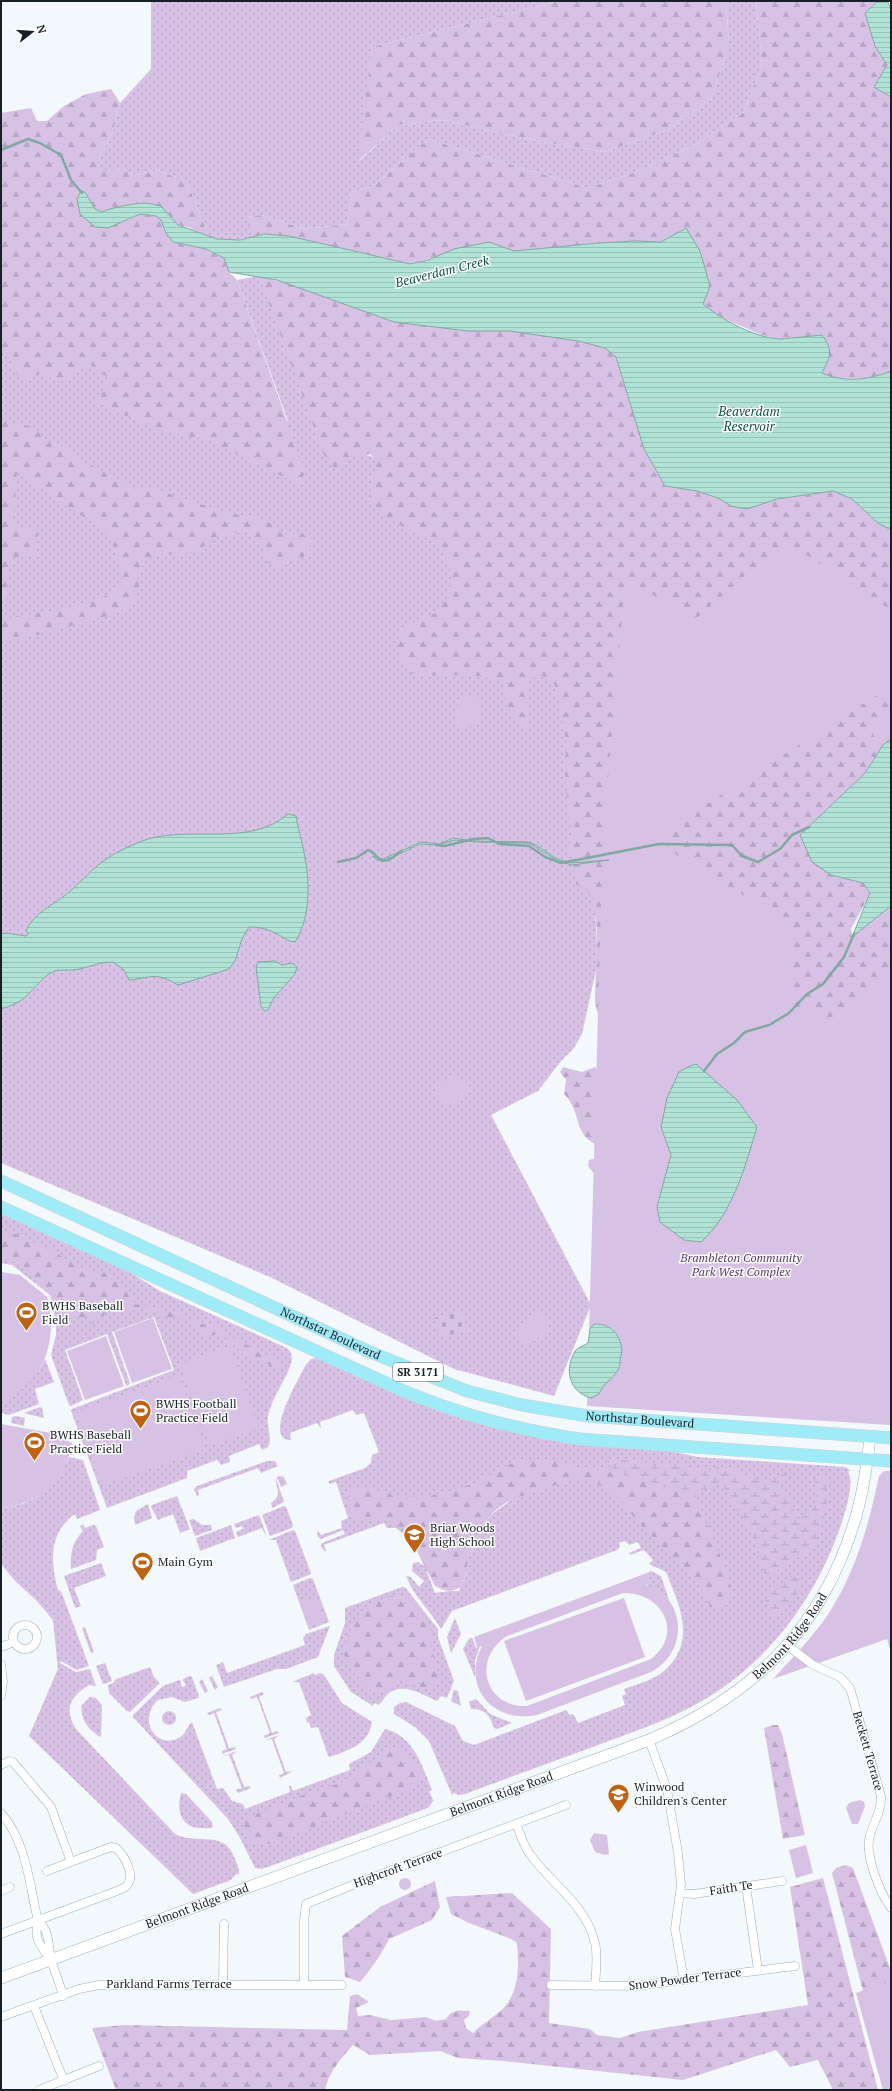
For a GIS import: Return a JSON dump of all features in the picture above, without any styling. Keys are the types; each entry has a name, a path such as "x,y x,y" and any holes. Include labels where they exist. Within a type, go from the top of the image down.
{"main road":[{"name":"Northstar Boulevard","path":"1,1181 370,1352 467,1391 522,1405 588,1416 870,1436"},
{"name":"Northstar Boulevard","path":"1,1207 399,1389 434,1404 479,1419 538,1433 580,1439 867,1459"},
{"path":"870,1436 891,1438"},
{"name":"Belmont Ridge Road","path":"1,1978 51,1958 649,1740 689,1722 725,1701 760,1673 787,1645 811,1615 834,1575 844,1554 858,1509 870,1436"},
{"path":"867,1459 891,1461"}],"street":[{"path":"1,1647 14,1642"},
{"name":"Beckett Terrace","path":"787,1645 813,1665 840,1677 850,1688 881,1796 880,1807 869,1840 869,1854 886,1901 891,1908"},
{"path":"1,1664 3,1681 1,1696"},
{"path":"649,1740 667,1789 680,1871 680,1893 675,1929 684,1980"},
{"path":"1,1765 9,1761 13,1762 46,1799 54,1811 71,1862"},
{"name":"Highcroft Terrace","path":"304,1984 304,1921 306,1904 566,1805"},
{"path":"1,1813 15,1830 22,1849 38,1920 44,1926 50,1944 51,1958 63,1996"},
{"path":"516,1824 526,1850 570,1898 587,1920 595,1943 595,1986"},
{"path":"1,1934 124,1888 130,1880 128,1866 121,1852 116,1848 105,1849 47,1871"},
{"name":"Faith Te","path":"680,1893 694,1894 782,1881"},
{"path":"746,1886 758,1970"},
{"path":"1,1891 10,1887"},
{"path":"223,1984 224,1924"},
{"name":"Snow Powder Terrace","path":"552,1986 636,1986 795,1966"},
{"name":"Parkland Farms Terrace","path":"1,2017 99,1985 342,1985"},
{"path":"34,2006 64,2081"},
{"path":"39,2090 99,2066"}],"green space":[{"path":"151,1 559,1 372,47 359,161 399,125 442,120 536,141 605,152 670,129 712,98 729,45 726,1 756,1 762,64 744,112 698,143 644,169 588,188 428,139 372,187 351,192 348,224 305,229 261,215 247,217 252,237 225,240 209,237 187,182 158,170 135,175 121,169 100,172 97,164 113,132 120,103 151,69"},
{"path":"559,1 726,1 729,45 712,98 670,129 605,152 536,141 442,120 399,125 358,161 372,47"},
{"path":"756,1 878,1 865,13 875,46 887,65 874,87 891,97 891,371 856,379 830,376 821,373 822,335 780,339 762,335 718,316 703,304 685,228 661,242 635,241 599,243 514,251 489,242 410,264 386,260 355,251 264,234 252,237 246,217 261,215 305,229 348,224 351,192 372,187 428,139 588,188 644,169 698,143 744,112 762,64"},
{"path":"111,89 120,103 113,132 97,164 100,171 121,169 135,175 158,170 187,182 209,237 188,227 178,225 161,206 141,203 116,207 102,212 94,209 85,192 81,191 77,199 80,214 128,220 140,214 156,216 161,220 166,233 173,242 206,249 224,258 229,272 237,280 305,472 300,484 255,464 212,441 158,430 95,402 110,379 90,365 60,383 40,373 24,383 13,368 9,355 1,344 1,113 31,108 37,121 47,121 64,106 86,94"},
{"path":"259,276 319,435 382,461 581,671 598,961 582,1034 574,1048 561,1061 538,1091 491,1115 591,1305 554,1396 454,1369 270,1277 1,1163 1,284 288,421 237,280"},
{"path":"259,276 468,331 510,331 578,341 605,348 616,357 644,449 665,486 697,491 718,498 731,506 747,509 777,499 833,491 852,499 878,523 891,530 891,739 883,745 865,773 800,835 852,881 863,883 870,894 851,929 852,937 891,906 891,1219 595,1175 588,1166 589,1160 596,1158 595,1144 583,1134 580,1128 570,1101 564,1094 566,1080 560,1072 563,1067 582,1072 595,1067 600,1074 603,1025 595,1004 597,935 594,910 590,895 576,884 569,849 572,834 565,779 566,741 555,685 548,678 539,675 531,679 527,692 527,707 530,725 527,729 522,727 506,704 502,683 478,676 420,675 408,673 400,653 398,631 402,627 436,613 447,598 452,581 449,563 436,543 399,525 370,505 369,497 377,462 370,454 356,456 336,470 325,458"},
{"path":"1,421 34,427 47,441 65,447 87,463 132,487 151,488 232,514 251,516 267,521 286,534 313,534 309,553 292,563 275,569 268,562 263,549 250,532 239,530 231,536 214,538 198,551 177,557 168,553 151,557 143,563 138,577 139,592 128,608 111,615 22,639 1,639 1,622 21,616 80,605 110,594 124,584 114,548 101,526 78,514 17,472 13,525 38,530 36,555 11,558 6,599 1,598"},
{"name":"Brambleton Community Park West Complex","path":"785,541 891,610 891,686 668,829 667,849 793,925 790,1006 830,1019 891,965 891,1425 587,1406 603,837 625,581 697,618"},
{"path":"466,694 471,695 478,701 480,706 480,715 475,724 463,728 455,725 460,699"},
{"path":"891,716 891,775 872,731"},
{"path":"454,1077 461,1078 469,1084 469,1094 458,1102 448,1104 443,1103 435,1094 437,1087 444,1080"},
{"path":"1,1212 126,1270 160,1291 287,1348 291,1353 292,1360 268,1416 270,1440 268,1447 262,1450 259,1444 229,1456 230,1462 221,1465 217,1460 187,1471 187,1478 107,1508 71,1411 72,1409 174,1370 154,1317 112,1332 130,1383 128,1386 126,1385 107,1334 65,1350 83,1400 71,1406 69,1405 51,1355 56,1335 56,1323 50,1295 12,1265 1,1263"},
{"path":"1,1232 15,1234 53,1251 71,1262 93,1271 108,1273 130,1292 135,1304 179,1313 202,1324 212,1324 235,1339 281,1362 278,1373 268,1364 257,1358 254,1360 244,1356 232,1344 229,1343 226,1337 223,1340 216,1334 208,1337 182,1318 162,1317 143,1309 127,1311 114,1304 106,1311 102,1319 92,1324 86,1317 71,1318 62,1315 53,1293 14,1262 1,1259"},
{"name":"BWHS Baseball Field","path":"1,1272 20,1275 47,1297 51,1328 45,1358 38,1372 28,1384 16,1394 1,1401"},
{"path":"541,1309 549,1319 549,1329 542,1336 528,1345 519,1342 517,1337 520,1328 530,1317"},
{"path":"462,1312 467,1331 439,1338 434,1318"},
{"path":"153,1318 172,1369 132,1383 114,1332"},
{"path":"106,1336 124,1386 85,1400 67,1351"},
{"path":"230,1346 259,1428 209,1446 180,1364"},
{"path":"316,1358 435,1410 472,1422 555,1441 670,1451 698,1457 845,1467 850,1470 848,1472 850,1477 850,1485 845,1513 826,1563 797,1612 780,1635 760,1656 739,1675 716,1692 679,1713 641,1729 465,1794 459,1795 454,1793 452,1795 429,1741 415,1727 394,1714 394,1707 400,1703 406,1702 455,1726 463,1741 474,1745 566,1710 570,1715 573,1714 578,1723 625,1705 622,1696 626,1694 624,1689 662,1673 675,1658 681,1646 683,1634 682,1622 676,1597 666,1572 649,1564 653,1560 644,1550 630,1555 629,1553 641,1548 638,1542 629,1545 625,1541 619,1543 620,1547 617,1550 452,1611 441,1629 409,1584 406,1576 411,1577 419,1587 424,1581 412,1571 413,1563 418,1562 424,1566 408,1531 402,1533 396,1528 387,1528 384,1523 324,1545 326,1551 324,1551 321,1546 322,1543 345,1534 343,1530 321,1539 318,1537 317,1530 321,1535 342,1528 341,1521 348,1518 336,1482 329,1484 329,1481 365,1468 371,1463 372,1455 379,1452 364,1413 356,1415 353,1410 320,1422 321,1429 317,1423 290,1433 291,1440 283,1437 280,1430 281,1420 290,1395 305,1366 311,1359","holes":["511,1500 494,1512 486,1521 488,1517 498,1508","481,1528 473,1549 471,1557 473,1547 476,1538","426,1570 437,1586 444,1590 450,1591 435,1593","461,1587 459,1591 451,1591"]},
{"path":"45,1359 54,1382 35,1389 39,1404 9,1415 1,1413 1,1401 15,1394 27,1384"},
{"name":"BWHS Football Practice Field","path":"179,1375 205,1449 102,1486 76,1412"},
{"path":"40,1407 42,1408 44,1418 24,1413"},
{"path":"16,1416 25,1418 24,1426 11,1423 12,1417"},
{"name":"BWHS Baseball Practice Field","path":"1,1424 51,1433 72,1443 64,1468 57,1479 48,1488 39,1496 27,1502 1,1508"},
{"path":"69,1457 83,1460 100,1510 77,1519 75,1514 66,1521 56,1539 54,1548 54,1569 58,1590 61,1591 89,1666 76,1670 61,1661 60,1663 76,1672 90,1669 96,1686 89,1685 74,1698 71,1703 70,1715 76,1729 175,1834 193,1839 210,1839 217,1841 224,1844 230,1850 237,1864 239,1874 236,1874 231,1880 193,1894 29,1736 58,1669 53,1620 36,1600 15,1581 1,1564 1,1508 24,1503 34,1499 42,1493 58,1477"},
{"path":"611,1459 683,1465 692,1469 713,1470 717,1467 735,1469 743,1476 767,1481 785,1472 786,1477 777,1489 790,1497 798,1519 810,1513 817,1500 815,1478 826,1477 828,1482 823,1496 827,1498 825,1516 812,1547 802,1555 780,1568 774,1574 766,1577 758,1559 756,1543 751,1532 720,1483 700,1491 661,1487 626,1476 604,1462"},
{"path":"518,1460 555,1460 578,1468 598,1470 614,1468 626,1476 661,1487 693,1490 729,1577 731,1599 725,1606 711,1607 692,1576 642,1527 620,1500 602,1486 590,1482 572,1480 521,1496 494,1510 479,1529 461,1587 451,1590 441,1589 435,1586 408,1531 389,1520 358,1519 350,1513 348,1496 352,1489 367,1487 394,1496 419,1497 447,1493 474,1483"},
{"path":"267,1461 275,1461 278,1466 261,1473 258,1468 198,1490 199,1495 197,1496 194,1489 197,1486"},
{"path":"884,1471 891,1471 891,1653 887,1639 773,1679 814,1633 837,1600 846,1583 860,1549 871,1513 879,1476"},
{"path":"277,1477 284,1477 287,1484 281,1487"},
{"path":"276,1478 284,1502 272,1508 271,1503 275,1500 278,1494"},
{"path":"177,1496 190,1529 180,1533 173,1514 158,1520 151,1507 152,1505"},
{"path":"148,1504 152,1518 135,1525 134,1517 136,1511"},
{"path":"284,1506 286,1507 293,1525 292,1528 270,1536 262,1515"},
{"path":"259,1515 266,1534 262,1528 238,1537 236,1532 243,1529 242,1526 236,1528 234,1524"},
{"path":"194,1519 202,1525 211,1525 212,1530 195,1536 189,1520"},
{"path":"83,1524 85,1528 93,1525 96,1526 104,1547 97,1550 96,1560 71,1569 72,1548 83,1531 80,1526"},
{"path":"231,1525 235,1538 200,1551 196,1538"},
{"path":"293,1530 295,1531 311,1573 291,1582 276,1540 269,1540"},
{"path":"101,1563 106,1576 74,1588 81,1606 75,1608 64,1576"},
{"path":"651,1571 661,1576 670,1603 657,1590 646,1585 651,1583 647,1573"},
{"path":"647,1573 651,1583 645,1585 659,1591 669,1601 676,1613 678,1626 677,1639 672,1652 663,1663 651,1672 537,1715 521,1716 507,1714 495,1708 485,1699 479,1688 476,1675 477,1661 482,1646 477,1647 474,1637","holes":["623,1593 649,1599 658,1607 664,1616 667,1627 666,1638 661,1649 651,1659 527,1706 513,1705 501,1699 493,1691 488,1680 486,1669 489,1657 496,1646 507,1636"]},
{"path":"795,1577 802,1583 797,1592 786,1608 777,1614 772,1615 765,1600 768,1598 769,1591"},
{"path":"310,1578 313,1579 329,1622 309,1630 293,1585"},
{"path":"405,1587 438,1629 438,1637 454,1681 447,1698 441,1696 437,1701 420,1693 407,1689 401,1689 389,1693 379,1705 374,1703 373,1706 351,1692 334,1666 334,1655 345,1623 345,1608"},
{"path":"392,1596 406,1597 427,1619 431,1632 430,1646 439,1675 438,1684 426,1689 403,1682 383,1692 369,1690 352,1671 343,1653 354,1623 364,1611 371,1606"},
{"path":"317,1597 325,1621 309,1626 301,1603"},
{"path":"624,1598 645,1657 526,1701 504,1641"},
{"path":"455,1618 461,1634 451,1653 447,1637"},
{"path":"330,1626 318,1657 286,1669 277,1669 224,1687 216,1665 223,1662 227,1673 305,1645 303,1638 306,1634"},
{"path":"85,1627 94,1652 91,1653 82,1628"},
{"path":"472,1637 476,1648 480,1646 475,1660 475,1677 463,1649 468,1640"},
{"path":"105,1663 112,1681 103,1684 96,1666"},
{"path":"150,1667 154,1677 160,1683 130,1712 127,1711 109,1693 108,1685 115,1682 114,1680"},
{"path":"314,1673 314,1675 320,1673 324,1675 342,1703 372,1722 367,1736 362,1741 351,1749 330,1757 328,1756 318,1727 311,1728 309,1722 307,1723 306,1718 311,1715 299,1682 292,1682"},
{"path":"189,1676 192,1677 199,1696 198,1698 185,1702 172,1697 158,1700 152,1707 149,1715 149,1723 156,1736 162,1740 170,1741 179,1738 192,1722 217,1789 223,1788 232,1801 243,1804 245,1809 290,1792 289,1786 291,1786 293,1791 350,1770 349,1764 371,1752 385,1729 403,1738 416,1753 432,1790 429,1791 434,1800 428,1808 268,1867 261,1869 255,1868 239,1836 228,1819 133,1717 133,1715 163,1686 179,1680 181,1681 181,1686 184,1687 186,1684 183,1679"},
{"path":"212,1676 218,1687 215,1690 209,1678"},
{"path":"202,1679 208,1691 205,1693 199,1682"},
{"path":"454,1690 458,1691 461,1706 451,1701"},
{"path":"262,1692 264,1694 259,1697 272,1733 277,1731 279,1733 265,1738 264,1736 270,1733 258,1699 257,1697 251,1699 250,1697"},
{"path":"90,1697 96,1698 102,1705 101,1737 89,1728 82,1715 82,1705"},
{"path":"476,1699 490,1714 512,1723 497,1729 494,1728 489,1716 483,1711 471,1709 469,1702"},
{"path":"220,1708 222,1710 216,1712 229,1748 235,1747 236,1749 222,1754 222,1751 227,1749 214,1713 209,1715 207,1713"},
{"path":"166,1711 172,1711 176,1715 176,1721 172,1725 166,1725 162,1721 162,1715"},
{"path":"778,1725 782,1734 805,1835 783,1839 764,1728"},
{"path":"280,1735 274,1739 286,1772 293,1771 280,1778 279,1775 284,1773 272,1739 265,1740"},
{"path":"398,1747 408,1755 425,1775 411,1791 399,1793 269,1844 250,1845 243,1828 249,1817 303,1795 340,1783 390,1749"},
{"path":"237,1751 232,1755 244,1787 249,1786 251,1788 238,1793 236,1790 242,1788 229,1755 223,1756"},
{"path":"181,1793 186,1794 212,1822 213,1827 194,1827 185,1821 180,1812 179,1806"},
{"path":"860,1800 864,1802 865,1806 858,1824 852,1824 846,1808 849,1803"},
{"path":"594,1833 607,1835 609,1854 605,1855 595,1852 590,1840"},
{"path":"806,1845 813,1873 796,1878 789,1850"},
{"path":"846,1865 853,1868 891,1971 891,2090 889,2090 832,1873 836,1868"},
{"path":"407,1878 410,1879 410,1889 403,1890 400,1889 399,1882 400,1879"},
{"path":"823,1878 878,2090 833,2090 818,2060 790,2067 776,2050 683,2080 503,2061 458,2058 440,2051 370,2055 353,2045 332,2071 325,2090 116,2090 92,2028 124,2025 347,2030 350,1996 357,1994 369,2002 356,2008 358,2016 370,2015 391,2020 426,2017 436,2021 446,2019 451,2013 456,2011 470,2011 469,2016 464,2020 466,2028 473,2033 499,2012 511,1997 517,1980 518,1971 517,1943 511,1939 469,1923 451,1914 446,1897 512,1893 551,1929 549,2023 590,2029 597,2035 620,2038 638,2032 808,2005 790,1887"},
{"path":"435,1881 440,1907 432,1920 389,1939 376,1962 360,1982 345,1977 342,1936 380,1907"},
{"path":"891,1981 891,2090 883,2090 856,1993"}],"water":[{"path":"878,1 887,1 891,8 891,97 874,87 887,65 875,46 865,13"},
{"name":"Beaverdam Reservoir","path":"81,191 85,192 95,209 102,212 116,207 149,203 161,206 178,225 217,239 240,240 264,234 289,236 410,264 428,260 454,249 489,242 514,251 599,243 635,241 661,242 686,228 700,251 710,286 703,304 711,310 740,328 762,336 782,339 822,335 828,345 830,354 822,373 830,376 856,379 874,377 891,371 891,530 878,523 852,499 833,491 777,499 747,509 731,506 718,498 697,491 665,486 644,449 616,357 605,348 578,341 510,331 468,331 394,322 277,280 229,272 224,258 206,249 173,242 166,233 161,220 156,216 140,214 108,228 95,227 80,214 77,199"},
{"path":"891,739 891,906 852,937 870,893 863,883 831,875 812,862 800,835 865,773 883,745"},
{"path":"288,814 296,816 308,879 308,901 304,923 295,942 287,940 274,932 249,927 242,939 235,961 229,969 178,985 160,977 129,980 124,970 113,962 74,970 60,970 45,977 21,1000 1,1009 1,934 7,933 25,936 29,934 26,931 33,919 38,914 68,893 102,862 136,843 148,839 184,834 221,834 257,830 273,824"},
{"path":"453,838 472,841 528,842 538,846 557,859 571,863 609,860 572,865 558,861 529,843 478,842 454,840 438,845 420,844 384,861 377,860 372,856 383,859 421,842 440,844"},
{"path":"275,961 282,965 292,963 297,967 295,974 273,999 268,1010 264,1011 261,1006 256,967 258,962"},
{"path":"696,1064 737,1100 757,1127 748,1158 730,1203 722,1217 701,1242 684,1240 660,1222 657,1207 671,1155 661,1127 667,1098 679,1072"},
{"path":"594,1324 600,1324 611,1328 620,1341 622,1352 618,1370 602,1388 599,1394 591,1398 578,1391 573,1386 569,1373 575,1351 588,1343 590,1329"}],"waterway":[{"name":"Beaverdam Creek","path":"1,150 28,139 40,143 61,155 71,180 82,193"},
{"path":"436,845 444,846 474,839 488,838 499,844 529,846 545,857 561,863 659,844 732,845 742,856 758,862 780,849 792,835 809,827"},
{"path":"338,862 356,858 368,850 384,861 390,859 401,851"},
{"path":"771,1024 789,1013 807,994 823,984 844,957 854,934"},
{"path":"704,1071 717,1054 734,1043 745,1032 769,1025"}],"place":[{"name":"BWHS Baseball Field","path":"26,1332"},
{"name":"BWHS Football Practice Field","path":"140,1430"},
{"name":"BWHS Baseball Practice Field","path":"34,1462"},
{"name":"Briar Woods High School","path":"414,1554"},
{"name":"Main Gym","path":"143,1582"},
{"name":"Winwood Children's Center","path":"619,1814"}]}
